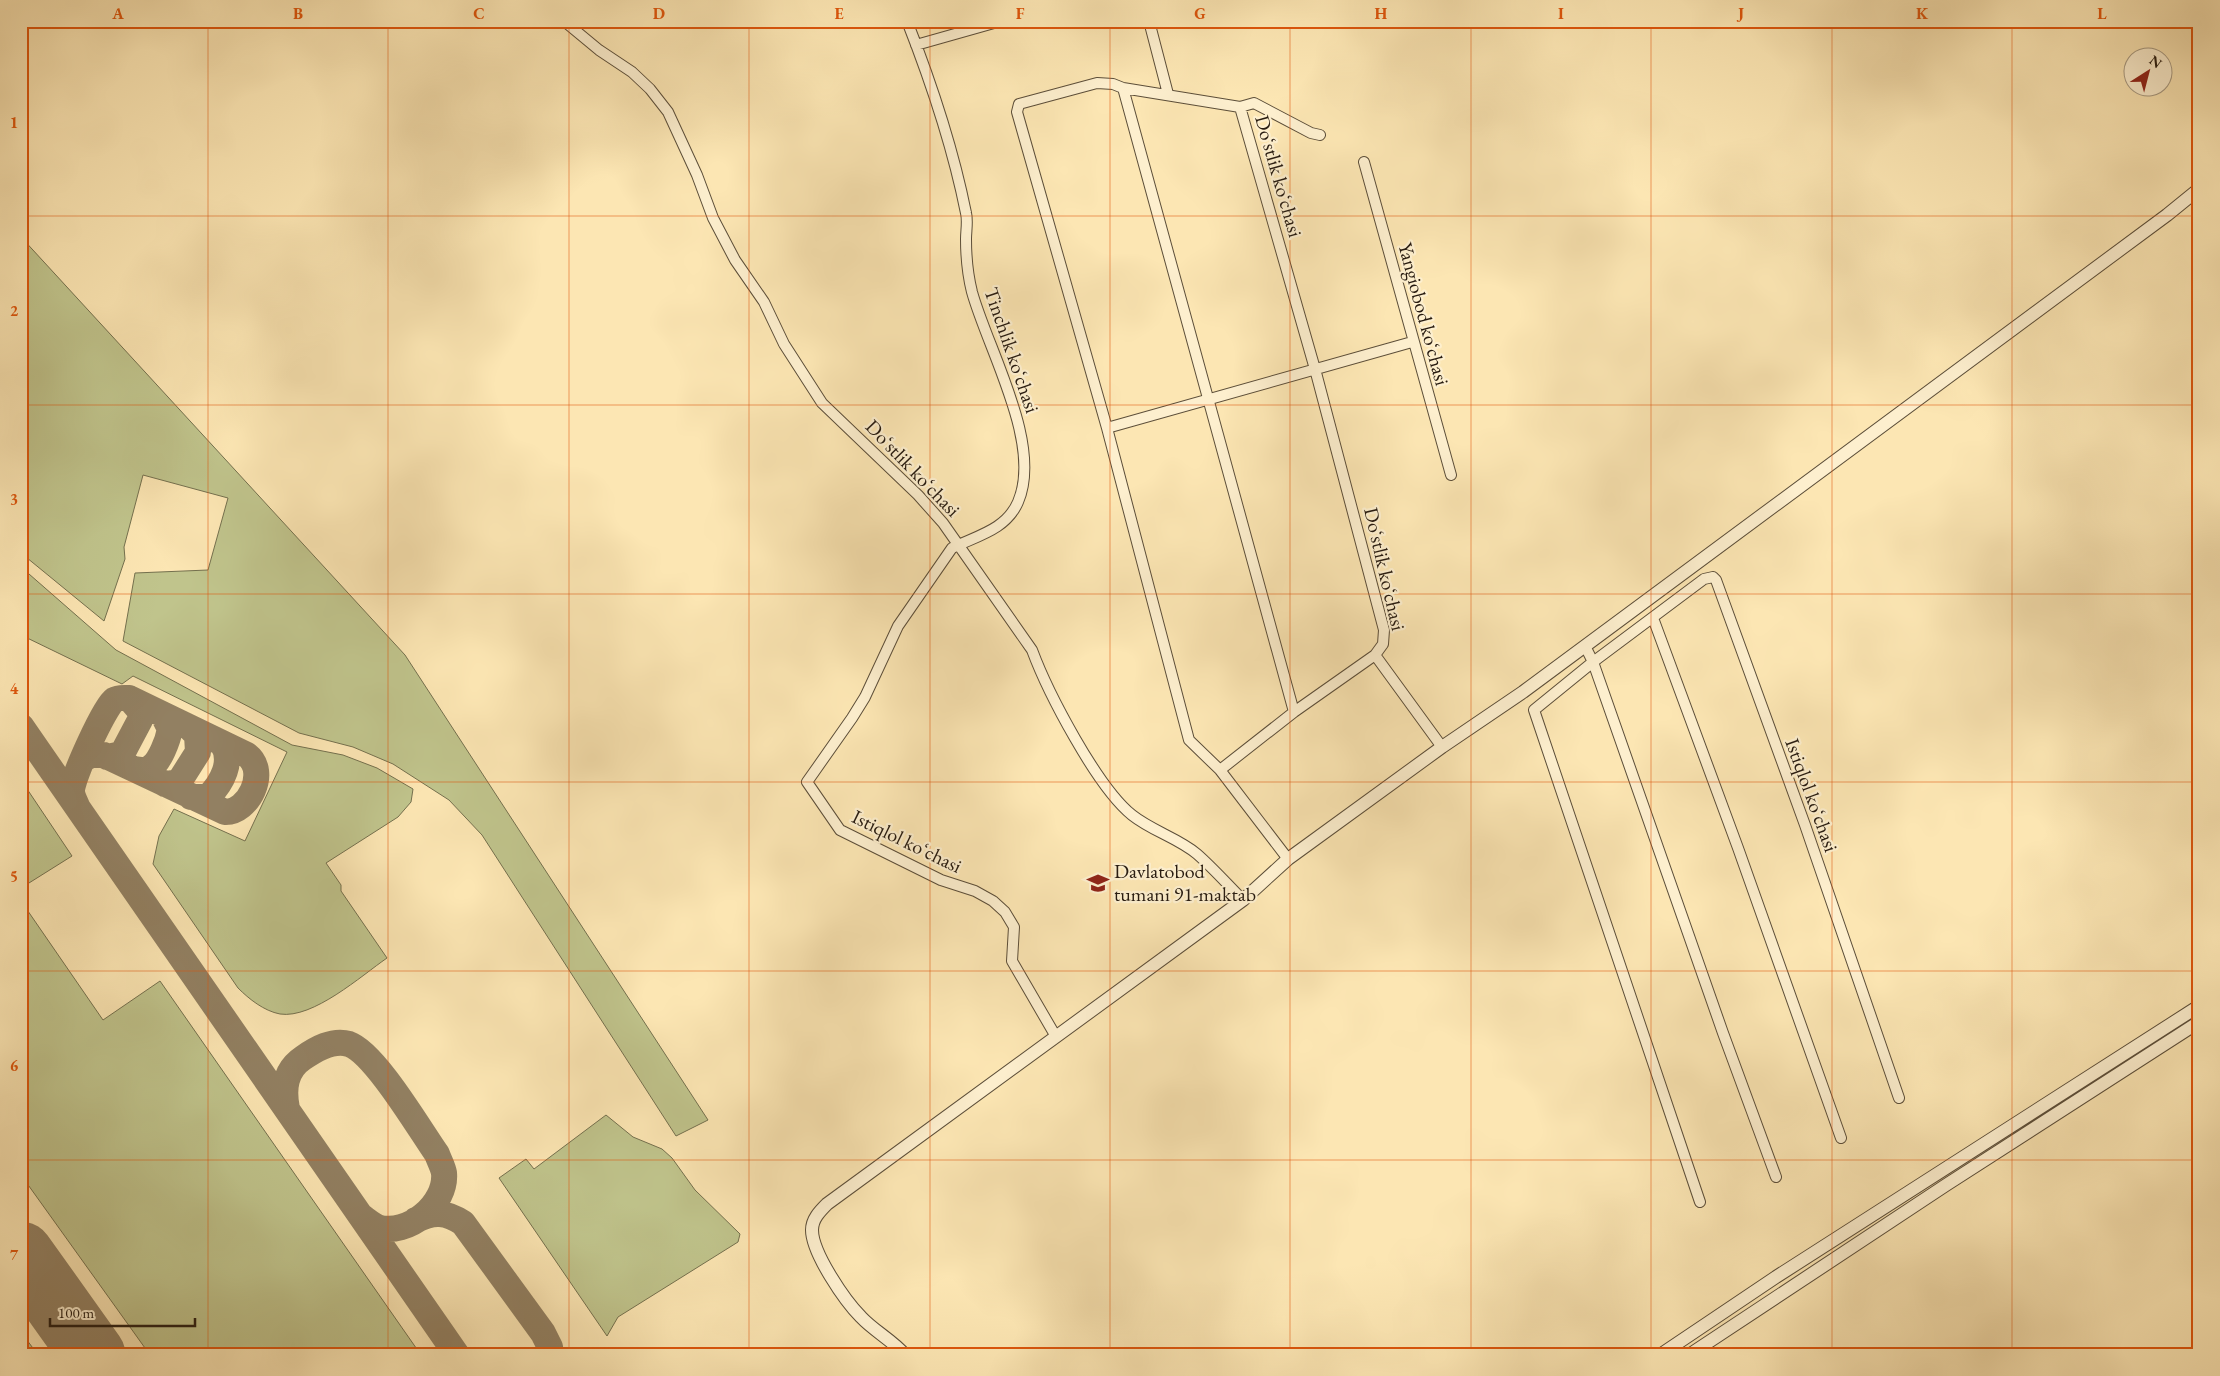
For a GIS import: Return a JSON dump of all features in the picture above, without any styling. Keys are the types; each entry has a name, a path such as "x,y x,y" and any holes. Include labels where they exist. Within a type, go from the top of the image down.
{"street":[{"name":"Doʻstlik koʻchasi","path":"564,21 599,50 632,72 659,100 681,136 713,218 735,260 764,302 784,344 811,388 822,404 918,495 958,545 1032,650 1039,669 1085,754 1114,795 1130,814 1196,853 1243,900"},
{"name":"Tinchlik koʻchasi","path":"907,21 954,163 967,215 966,241 972,289 984,329 1019,421 1024,455 1023,481 1018,502 1009,517 998,527 958,545"},
{"path":"916,45 1001,21"},
{"path":"1149,21 1168,94"},
{"name":"Doʻstlik koʻchasi","path":"1288,859 1220,770 1190,740 1107,428 1017,107 1024,102 1097,83 1113,84 1123,88 1240,107 1315,369 1384,630 1383,644 1375,656 1442,747"},
{"path":"1123,88 1210,399 1294,712"},
{"path":"1240,107 1254,103 1311,133 1320,134"},
{"name":"Yangiobod koʻchasi","path":"1364,162 1412,342 1451,475"},
{"path":"905,1355 860,1316 844,1296 815,1246 812,1228 815,1219 827,1204 1055,1035 1243,900 1288,859 1585,646 2167,216 2199,189"},
{"path":"1107,428 1412,342"},
{"name":"Istiqlol koʻchasi","path":"958,545 946,554 929,583 905,614 865,697 807,782 840,830 941,880 975,891 993,901 1006,912 1014,927 1012,961 1055,1035"},
{"name":"Istiqlol koʻchasi","path":"1700,1202 1534,710 1593,662 1704,579 1713,577 1716,580 1805,825 1899,1098"},
{"path":"1652,618 1738,848 1841,1138"},
{"path":"1585,646 1593,662 1722,1033 1776,1177"},
{"path":"1220,770 1294,712 1375,656"},
{"path":"1660,1355 1776,1277 2199,1006"},
{"path":"1689,1355 1946,1185 2199,1022"}],"green space":[{"path":"21,237 405,655 708,1120 676,1136 482,835 449,800 393,764 353,747 299,733 123,641 135,573 208,570 228,498 143,475 124,547 125,559 104,621 21,553"},
{"path":"21,567 116,650 292,745 343,755 377,768 413,789 411,802 398,817 326,863 341,885 341,891 387,958 336,995 307,1010 293,1014 280,1014 268,1010 238,988 153,864 159,836 174,809 245,841 287,752 133,676 122,684 21,635"},
{"path":"21,780 72,856 21,888"},
{"path":"21,901 103,1020 160,981 421,1355 150,1355 21,1175"},
{"path":"606,1115 633,1137 662,1149 672,1158 695,1190 740,1234 738,1242 618,1317 607,1336 499,1178 526,1159 534,1169"},
{"path":"21,1332 38,1355 21,1355"}],"taxiway":[{"path":"77,806 72,791 82,759 110,705 114,700 120,698 129,698 247,755 253,762 256,771 256,781 248,799 233,811 225,812 104,755 91,755 82,760"},
{"path":"107,757 122,754 140,720 141,712 129,698"},
{"path":"134,769 144,770 150,768 160,756 170,729 163,715"},
{"path":"21,726 457,1355"},
{"path":"165,784 179,782 198,752 197,735 190,728"},
{"path":"191,797 208,797 222,779 227,764 227,757 222,743"},
{"path":"287,1109 285,1094 287,1080 292,1068 313,1051 337,1043 349,1044 360,1050 384,1076 396,1093 437,1154 444,1173 443,1185 439,1196 432,1206 413,1222 401,1227 389,1229 377,1227 361,1216"},
{"path":"416,1220 429,1215 440,1214 463,1223 543,1333 550,1347 551,1355"}],"runway":[{"path":"21,1254 93,1355"}],"place":[{"name":"Davlatobod tumani 91-maktab","path":"1098,883"}]}
